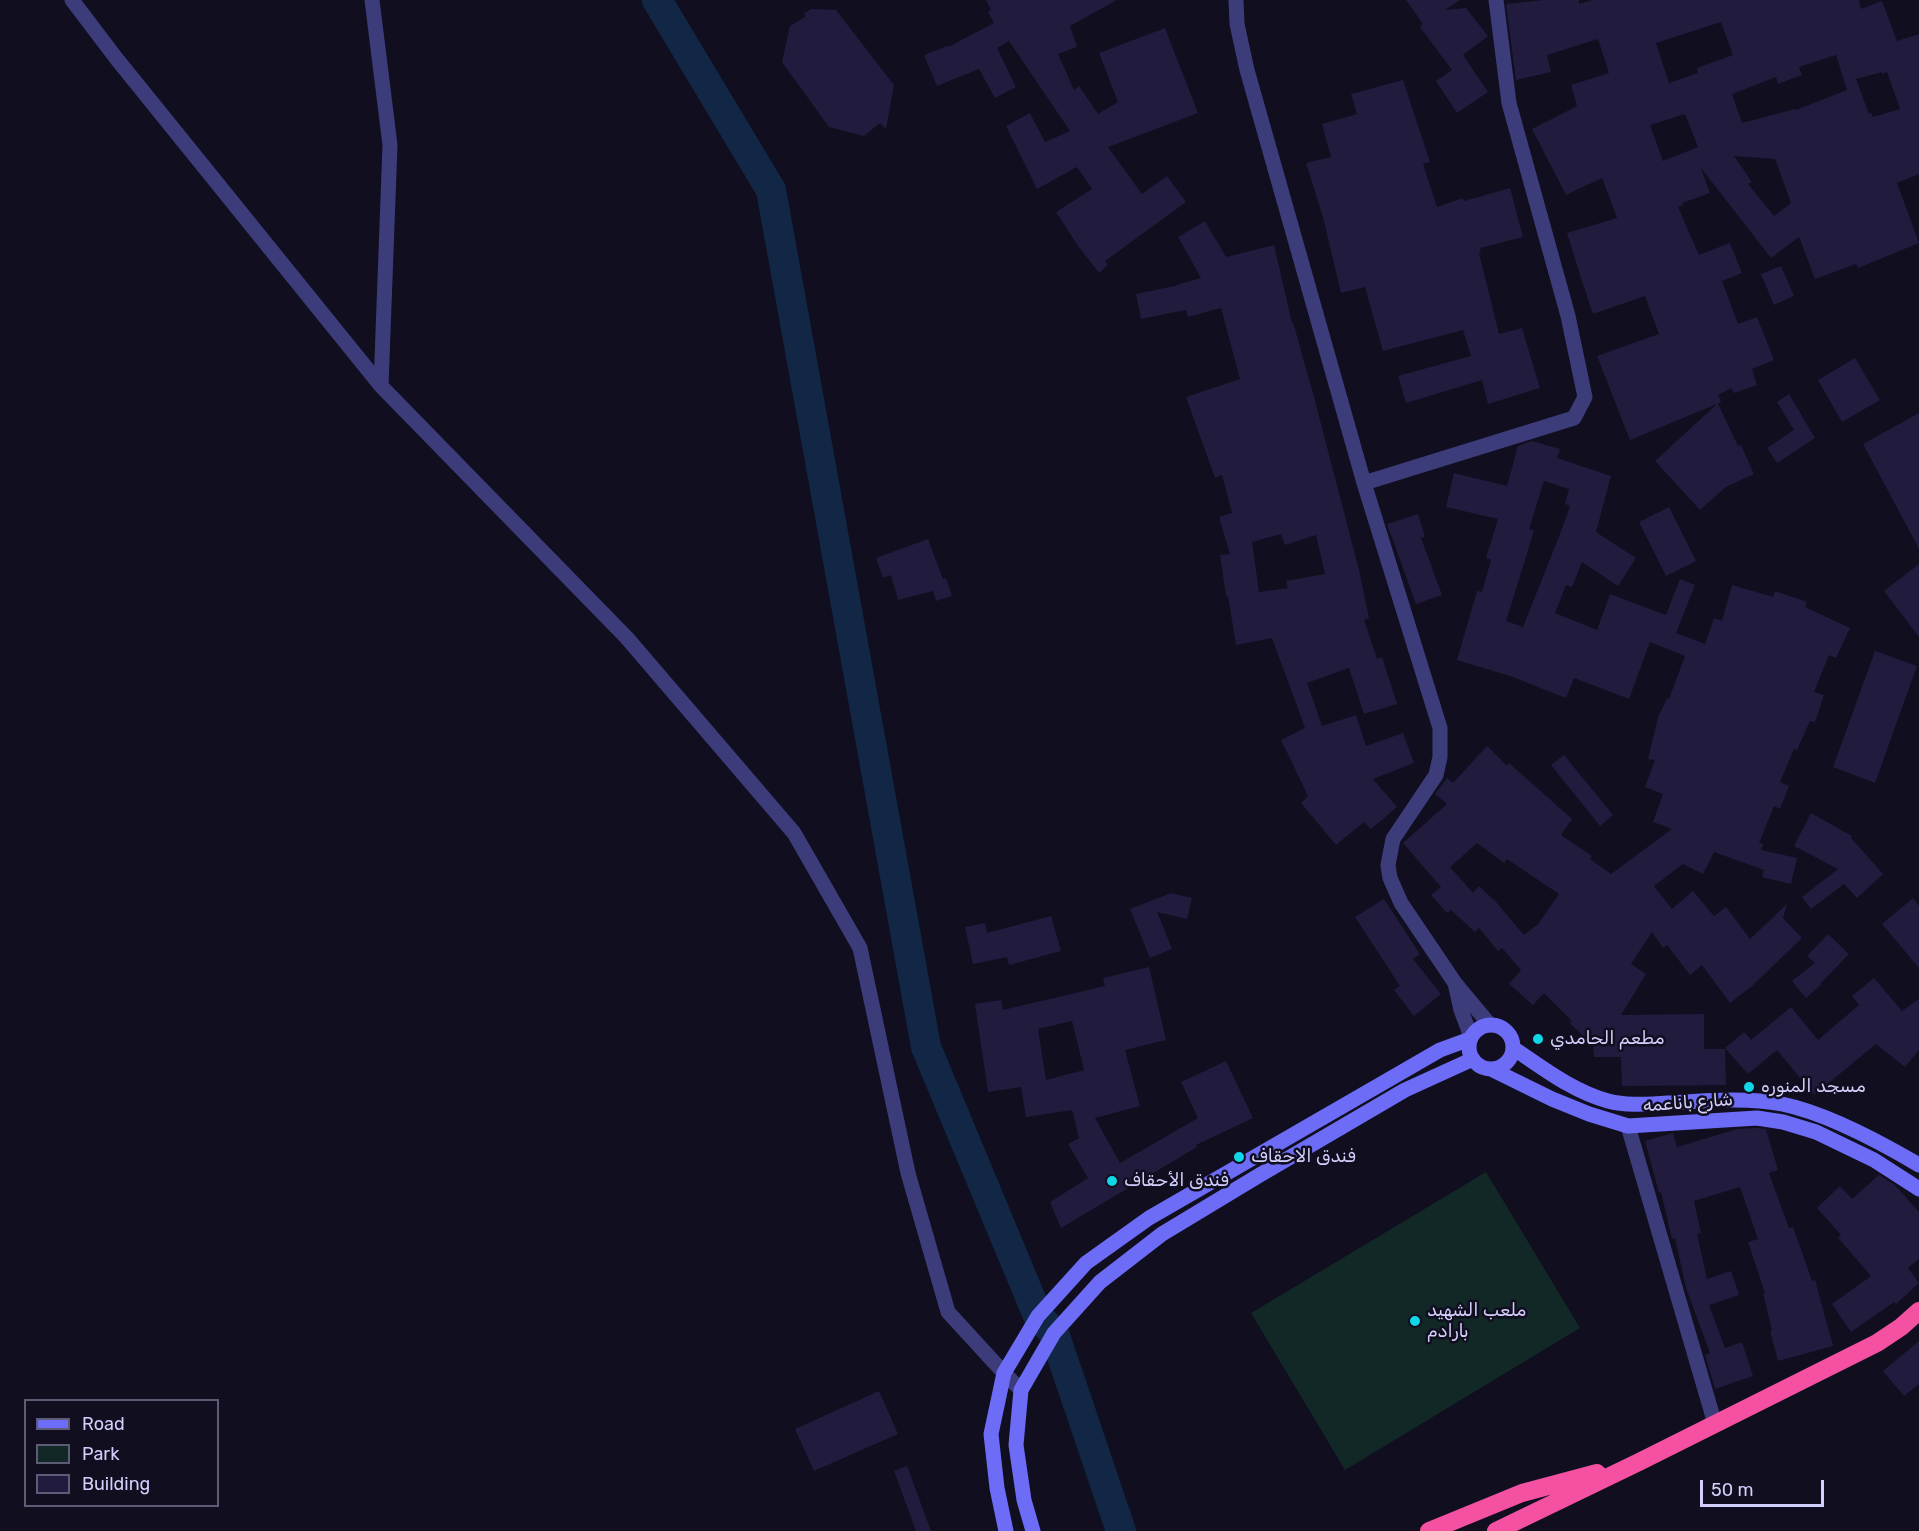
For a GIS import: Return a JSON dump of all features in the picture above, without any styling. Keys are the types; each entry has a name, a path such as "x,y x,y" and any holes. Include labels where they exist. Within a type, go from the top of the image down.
{"highway":[{"path":"1496,1531 1877,1343 1901,1327 1919,1311"},
{"path":"1429,1531 1521,1493 1639,1462"}],"street":[{"path":"72,0 116,58 381,386 627,638 794,832 860,948 908,1173 948,1312 1021,1390"},
{"path":"372,0 390,145 381,386"},
{"path":"1236,0 1237,24 1247,70 1364,483 1440,728 1440,757 1436,775 1393,839 1388,865 1390,878 1401,903 1455,983 1490,1025"},
{"path":"1364,483 1574,418 1585,397 1568,316 1509,103 1496,0"},
{"path":"1006,1531 997,1488 991,1434 1004,1373 1038,1316 1086,1263 1149,1218 1440,1050 1471,1038 1483,1026 1490,1025 1506,1031 1510,1036 1512,1054 1503,1065 1491,1069 1478,1064 1473,1059 1469,1046 1471,1038 1455,983"},
{"name":"شارع باناعمه","path":"1513,1048 1557,1078 1584,1093 1610,1102 1635,1105 1751,1101 1781,1104 1804,1110 1857,1132 1919,1165"},
{"path":"1033,1531 1024,1500 1016,1445 1021,1390 1054,1333 1100,1282 1162,1234 1294,1155 1405,1090 1473,1059"},
{"name":"شارع باناعمه","path":"1491,1069 1580,1110 1628,1126 1757,1118 1783,1122 1816,1132 1874,1160 1919,1189"},
{"path":"1628,1126 1715,1424"},
{"path":"1285,1139 1294,1155"}],"green space":[{"name":"ملعب الشهيد بارادم","path":"1486,1172 1580,1328 1345,1470 1251,1313"}],"building":[{"path":"986,0 1117,0 1070,26 1077,47 1058,54 1074,90 1079,86 1098,114 1118,102 1099,53 1165,28 1198,113 1108,147 1142,194 1167,176 1186,202 1105,261 1108,265 1099,273 1056,212 1092,189 1077,167 1037,189 1006,126 1030,113 1045,142 1070,131 1009,41 997,48 1016,87 995,98 979,69 937,86 924,55 948,47 994,23 988,12 991,10"},
{"path":"1406,0 1460,0 1445,10 1466,8 1488,36 1463,55 1488,92 1457,113 1436,81 1452,70 1420,27 1423,24"},
{"path":"1543,0 1579,0 1579,4 1593,0 1859,0 1861,9 1882,1 1897,41 1919,34 1919,174 1897,183 1919,243 1858,268 1856,264 1815,279 1799,237 1771,258 1701,168 1710,193 1682,203 1683,205 1678,207 1699,255 1730,243 1742,273 1722,281 1738,324 1757,317 1774,360 1752,369 1757,385 1734,393 1731,388 1718,395 1721,402 1718,404 1754,474 1726,487 1700,510 1655,461 1717,404 1630,440 1597,356 1659,334 1645,296 1593,314 1567,233 1617,218 1602,178 1566,195 1532,129 1577,106 1571,85 1609,73 1598,39 1547,55 1551,72 1516,80 1506,4","holes":["1721,22 1733,55 1697,68 1698,73 1669,83 1656,43","1836,55 1847,90 1796,110 1742,123 1732,94 1776,77 1778,84 1802,75 1799,67","1887,72 1900,109 1873,117 1871,113 1869,114 1856,79","1685,114 1698,147 1663,161 1650,125","1734,156 1775,159 1791,203 1774,216 1748,184 1752,182"]},
{"path":"811,9 836,10 894,85 886,129 880,123 864,136 829,127 782,62 790,26 805,17 804,14"},
{"path":"1403,80 1430,162 1423,164 1437,207 1463,198 1464,201 1510,188 1523,237 1480,248 1479,253 1499,334 1522,328 1540,388 1488,404 1482,380 1406,403 1398,376 1471,356 1463,330 1383,351 1365,287 1341,293 1323,217 1306,163 1331,157 1322,124 1357,114 1351,94"},
{"path":"1205,221 1226,257 1274,245 1292,323 1314,397 1359,570 1369,618 1364,620 1377,659 1382,657 1397,704 1364,714 1349,668 1307,683 1322,726 1356,715 1366,746 1403,733 1414,763 1373,779 1397,807 1371,829 1364,822 1336,845 1301,803 1308,796 1281,740 1305,728 1272,638 1236,645 1220,555 1230,554 1219,517 1232,513 1222,475 1215,478 1186,397 1240,379 1221,308 1188,317 1186,310 1141,319 1136,294 1201,278 1178,237","holes":["1281,534 1285,545 1316,535 1325,574 1286,581 1288,588 1259,592 1252,542"]},
{"path":"1781,266 1794,296 1774,305 1761,274"},
{"path":"1855,358 1880,400 1842,422 1818,380"},
{"path":"1789,394 1815,438 1777,463 1767,448 1794,430 1777,402"},
{"path":"1919,413 1919,549 1863,444"},
{"path":"1532,441 1560,449 1557,458 1611,476 1596,532 1636,558 1618,586 1582,562 1572,587 1566,585 1555,613 1597,630 1610,594 1666,615 1680,579 1695,585 1676,633 1705,644 1714,618 1722,621 1732,585 1773,597 1775,591 1807,602 1805,607 1850,628 1836,658 1829,655 1814,692 1824,695 1815,722 1810,721 1797,750 1794,749 1780,782 1789,786 1780,809 1774,806 1759,843 1763,844 1761,850 1797,858 1791,884 1762,877 1764,870 1714,852 1703,874 1683,864 1654,886 1672,909 1693,891 1714,916 1726,907 1750,939 1787,904 1783,918 1802,938 1752,986 1730,1003 1702,965 1690,975 1667,945 1663,948 1652,932 1631,964 1646,974 1621,1015 1704,1014 1704,1049 1725,1049 1726,1085 1622,1086 1621,1057 1594,1057 1593,1046 1544,993 1533,1005 1509,984 1521,970 1502,948 1498,951 1479,928 1475,932 1451,910 1447,913 1431,895 1441,887 1403,843 1447,804 1435,794 1447,778 1453,783 1487,746 1507,766 1509,763 1572,819 1561,835 1592,856 1590,859 1611,874 1672,829 1653,822 1663,794 1645,787 1655,760 1648,759 1658,717 1667,698 1669,699 1685,656 1650,642 1629,699 1574,678 1566,698 1510,676 1457,660 1477,591 1482,592 1491,560 1486,558 1498,519 1446,507 1454,473 1507,486 1518,446","holes":["1544,481 1569,489 1565,504 1570,506 1523,627 1506,621 1534,531 1529,529","1477,843 1504,863 1507,859 1559,894 1538,924 1524,935 1479,886 1473,893 1450,867"]},
{"path":"1669,507 1696,561 1666,576 1639,522"},
{"path":"1418,514 1425,537 1421,538 1442,595 1416,604 1387,524"},
{"path":"928,539 952,596 936,601 933,591 898,600 891,575 883,578 876,558"},
{"path":"1919,564 1919,637 1884,591"},
{"path":"1875,651 1917,666 1875,783 1833,767"},
{"path":"1564,755 1613,815 1600,826 1551,765"},
{"path":"1811,813 1852,836 1851,838 1883,874 1857,898 1844,884 1811,909 1802,897 1838,869 1794,846"},
{"path":"1171,893 1192,898 1187,919 1157,912 1172,949 1150,958 1130,909"},
{"path":"1913,898 1919,906 1919,968 1882,924"},
{"path":"1384,899 1420,954 1413,959 1441,994 1414,1016 1394,990 1400,986 1355,917"},
{"path":"1051,916 1061,951 1009,965 1007,957 973,964 965,927 985,923 987,933"},
{"path":"1828,934 1849,954 1806,998 1792,981 1815,963 1807,956"},
{"path":"1149,967 1166,1040 1125,1050 1140,1106 1095,1118 1120,1163 1198,1118 1181,1082 1226,1061 1253,1118 1196,1145 1197,1147 1061,1228 1050,1202 1088,1178 1068,1144 1079,1138 1072,1110 1026,1117 1021,1087 988,1092 975,1004 1001,1000 1003,1010 1105,986 1103,978","holes":["1072,1021 1084,1070 1046,1080 1038,1029"]},
{"path":"1874,978 1902,1011 1919,999 1919,1050 1905,1067 1876,1044 1814,1095 1777,1050 1748,1074 1725,1048 1744,1032 1751,1040 1791,1007 1818,1040 1859,1005 1852,996"},
{"path":"1737,1129 1766,1129 1778,1170 1769,1173 1789,1228 1793,1227 1812,1281 1815,1280 1833,1346 1778,1361 1770,1331 1772,1331 1763,1293 1765,1293 1748,1242 1758,1239 1740,1187 1694,1201 1701,1233 1697,1234 1707,1279 1731,1271 1739,1295 1709,1305 1725,1348 1742,1342 1753,1376 1715,1389 1705,1355 1710,1353 1686,1288 1675,1238 1672,1239 1661,1192 1659,1193 1645,1141 1673,1133 1677,1147"},
{"path":"1879,1175 1895,1185 1919,1212 1919,1259 1908,1268 1919,1283 1896,1304 1894,1302 1851,1332 1832,1304 1871,1276 1838,1238 1841,1235 1817,1208 1840,1186 1852,1199"},
{"path":"1919,1341 1919,1384 1904,1396 1883,1371"},
{"path":"879,1391 898,1434 814,1471 795,1429"},
{"path":"907,1466 931,1531 916,1531 894,1471"}],"waterway":[{"path":"657,0 771,190 926,1047 1038,1316 1054,1333 1121,1531"}],"place":[{"name":"مطعم الحامدي","path":"1538,1039"},
{"name":"مسجد المنوره","path":"1749,1087"},
{"name":"فندق الاحقاف","path":"1239,1157"},
{"name":"فندق الأحقاف","path":"1112,1181"},
{"name":"ملعب الشهيد بارادم","path":"1415,1321"}]}
